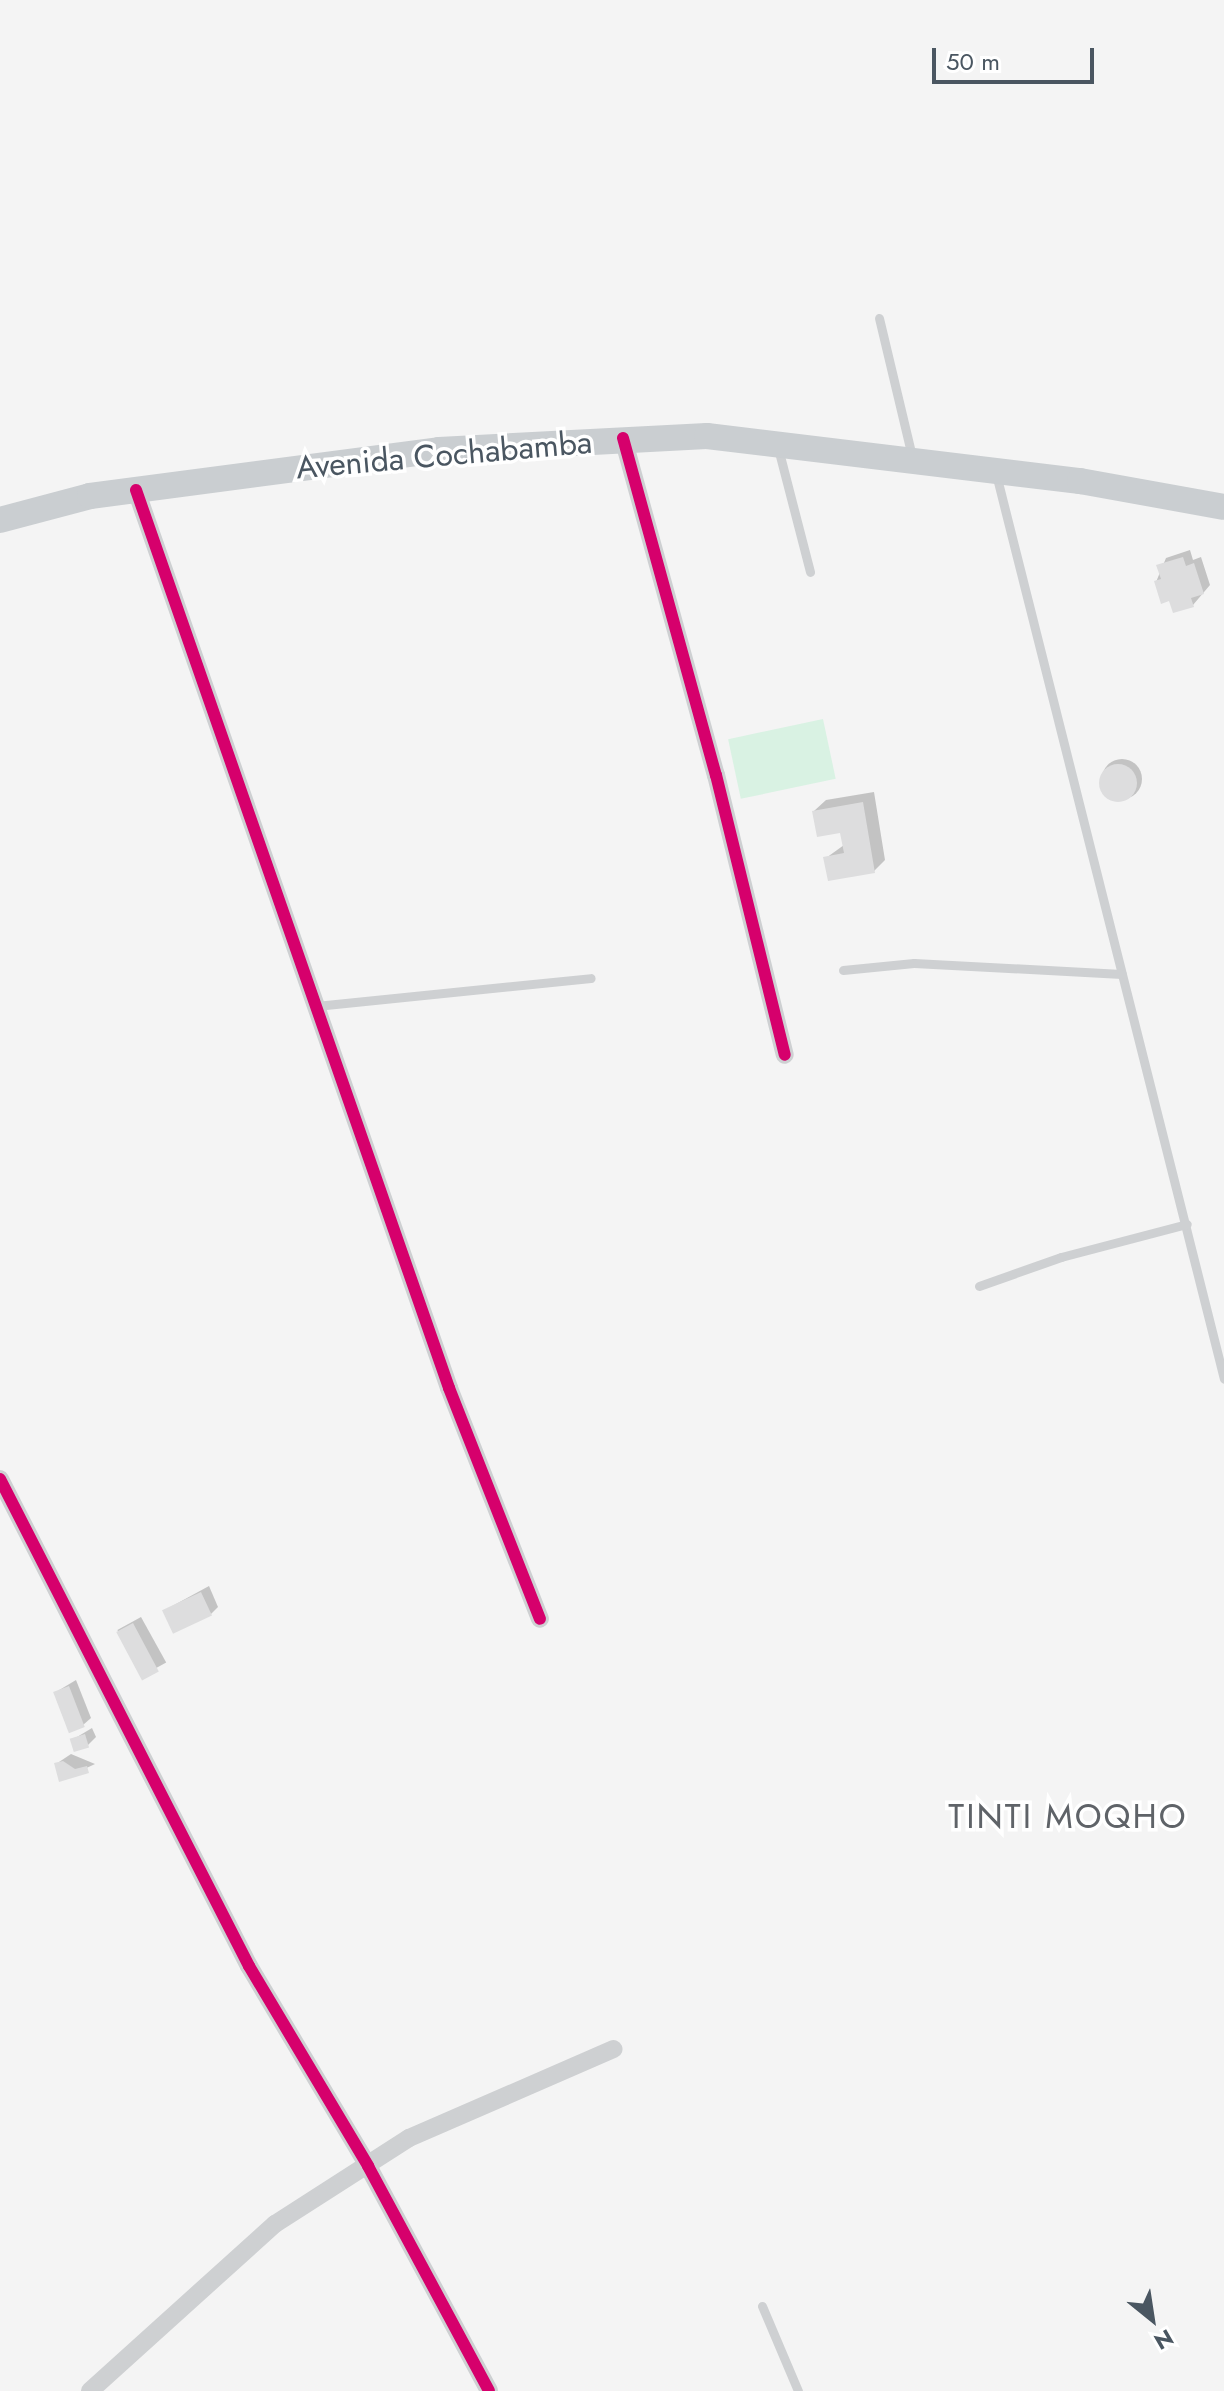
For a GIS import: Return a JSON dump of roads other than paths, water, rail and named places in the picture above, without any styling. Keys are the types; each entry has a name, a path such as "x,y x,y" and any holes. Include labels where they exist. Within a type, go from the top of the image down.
{"main road":[{"name":"Avenida Cochabamba","path":"0,520 90,496 439,450 707,436 996,474 1080,481 1224,507"}],"street":[{"path":"623,438 716,775 785,1055"},
{"path":"136,490 240,778 314,1006 449,1388 540,1619"},
{"path":"0,1479 249,1966 368,2166 489,2391"},
{"path":"90,2391 275,2224 409,2138 614,2049"}],"lane":[{"path":"879,318 913,461"},
{"path":"777,445 810,572"},
{"path":"996,474 1224,1379"},
{"path":"843,970 914,963 1122,974"},
{"path":"314,1006 591,978"},
{"path":"979,1286 1061,1257 1187,1224"},
{"path":"762,2306 798,2391"}],"district":[{"name":"TINTI MOQHO","path":"1068,1817"}]}
